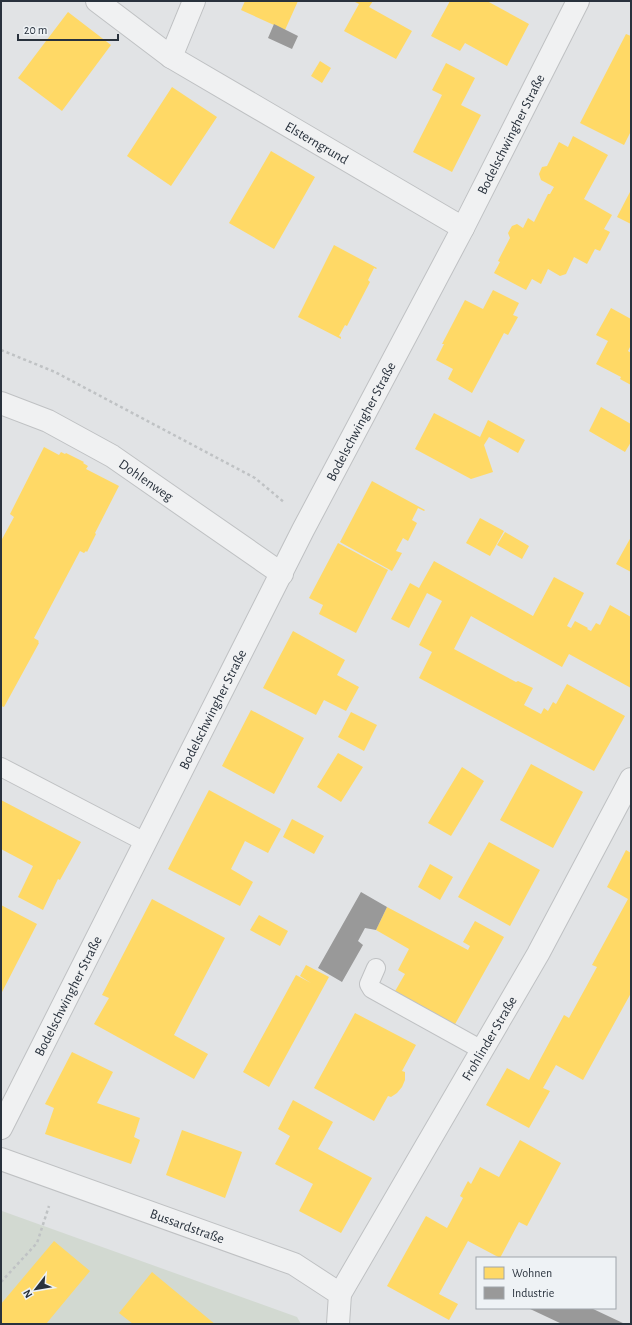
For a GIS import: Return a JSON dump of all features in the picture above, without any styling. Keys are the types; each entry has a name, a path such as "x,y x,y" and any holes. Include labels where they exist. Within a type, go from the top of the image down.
{"street":[{"name":"Elsterngrund","path":"97,1 171,57 463,228"},
{"path":"171,57 194,1"},
{"name":"Bodelschwingher Straße","path":"1,1128 307,522 463,228 578,1"},
{"name":"Dohlenweg","path":"1,403 48,421 112,456 282,574"},
{"name":"Frohlinder Straße","path":"340,1294 538,954 631,779"},
{"name":"Bussardstraße","path":"1,1159 294,1264 340,1294"},
{"path":"338,1324 340,1294"}],"lane":[{"path":"1,767 145,842"},
{"path":"376,968 369,981 372,989 482,1050"}],"path":[{"path":"1,350 55,372 255,478 307,522"},
{"path":"1,1282 37,1243 58,1180"}],"shaded area":[{"path":"2,1211 297,1317 301,1324 1,1324"}],"building: Wohnen":[{"path":"245,1 298,1 285,30 241,10"},
{"path":"353,1 373,1 369,7 412,31 396,59 344,31 359,4"},
{"path":"450,1 487,1 529,24 507,66 465,43 460,51 431,36"},
{"path":"68,12 111,45 62,111 18,78"},
{"path":"626,34 631,36 631,131 624,145 580,123"},
{"path":"320,61 331,68 322,83 311,76"},
{"path":"446,63 475,78 461,105 481,115 452,172 413,152 442,95 432,90"},
{"path":"172,87 217,117 171,186 127,156"},
{"path":"573,136 608,155 584,199 612,215 604,229 610,232 600,251 595,249 587,264 574,257 566,274 560,276 548,269 541,284 532,279 526,290 494,273 500,262 498,261 510,238 508,233 512,226 517,224 523,228 528,218 534,222 548,194 550,194 554,187 541,180 539,174 542,167 547,166 559,142 568,147"},
{"path":"271,151 315,177 274,249 229,223"},
{"path":"631,190 631,224 617,217"},
{"path":"334,245 377,268 374,268 368,280 370,282 347,326 345,325 339,336 341,339 298,317"},
{"path":"493,290 519,303 513,315 518,317 508,335 504,333 472,393 448,379 453,369 436,360 444,344 442,344 465,300 483,309"},
{"path":"611,308 631,319 631,345 628,351 631,353 631,385 620,379 621,377 596,364 608,341 596,335"},
{"path":"601,407 631,424 631,442 625,452 589,431"},
{"path":"434,413 480,437 488,420 525,440 518,453 489,437 484,445 493,472 471,479 415,449"},
{"path":"44,447 59,455 61,452 66,453 84,462 83,463 88,466 86,469 119,486 87,552 86,551 84,553 80,551 34,638 39,641 39,643 4,707 1,706 1,541 14,517 10,514"},
{"path":"372,481 425,510 424,511 418,508 412,520 417,523 408,541 403,538 396,551 402,553 392,571 340,542"},
{"path":"480,518 504,531 490,556 466,543"},
{"path":"505,532 529,546 522,559 497,545"},
{"path":"631,537 631,572 616,564"},
{"path":"338,543 388,570 356,633 319,614 323,605 309,598"},
{"path":"434,561 533,616 554,577 584,593 567,626 571,628 575,621 591,631 596,623 600,625 610,605 631,617 631,688 569,654 562,667 471,616 454,649 516,682 518,681 533,688 524,705 541,714 544,708 548,711 553,702 556,704 567,684 625,716 594,771 419,678 432,652 419,645 442,601 427,593 409,628 391,619 410,583 419,588"},
{"path":"293,631 345,660 337,675 359,687 346,711 324,700 316,715 263,688"},
{"path":"251,710 304,738 274,794 222,766"},
{"path":"351,712 377,725 364,751 338,737"},
{"path":"338,753 363,767 341,802 317,787"},
{"path":"531,764 583,792 553,848 500,820"},
{"path":"462,767 484,781 451,836 428,823"},
{"path":"209,790 281,829 268,853 245,841 231,869 253,882 240,906 168,869"},
{"path":"1,800 81,842 60,880 58,879 43,910 18,897 33,866 1,849"},
{"path":"292,819 324,836 314,854 283,837"},
{"path":"489,842 540,870 510,926 458,897"},
{"path":"626,850 631,853 631,993 583,1080 556,1065 543,1088 550,1091 529,1128 486,1105 507,1068 529,1080 564,1015 569,1018 597,967 592,965 628,899 607,887"},
{"path":"430,864 453,877 440,900 418,887"},
{"path":"152,899 225,938 174,1035 208,1054 194,1079 94,1024 109,998 102,995"},
{"path":"1,905 37,924 1,994"},
{"path":"387,907 468,950 470,946 463,942 475,921 504,937 454,1026 394,993 405,974 398,970 409,949 376,930"},
{"path":"259,915 288,931 280,946 250,930"},
{"path":"306,965 329,977 269,1087 243,1072 296,975 311,983 300,976"},
{"path":"355,1013 416,1045 402,1071 405,1072 405,1080 402,1087 391,1097 388,1096 374,1121 314,1088"},
{"path":"72,1052 113,1072 97,1103 140,1118 134,1137 140,1140 131,1164 45,1134 54,1108 45,1104"},
{"path":"293,1100 333,1122 318,1149 372,1178 341,1233 299,1211 313,1184 275,1164 290,1136 278,1129"},
{"path":"182,1130 242,1152 225,1198 166,1175"},
{"path":"520,1140 561,1163 527,1226 519,1222 501,1257 468,1241 439,1294 458,1304 449,1320 387,1286 426,1216 447,1228 463,1198 460,1196 468,1181 471,1184 480,1167 499,1177"},
{"path":"54,1241 90,1271 46,1324 1,1324 1,1304"},
{"path":"152,1272 215,1324 133,1324 119,1313"}],"building: Industrie":[{"path":"274,24 298,36 292,49 268,38"},
{"path":"361,892 387,907 376,930 365,928 358,941 363,945 342,982 318,968"},
{"path":"530,1309 593,1309 625,1324 562,1324"}]}
